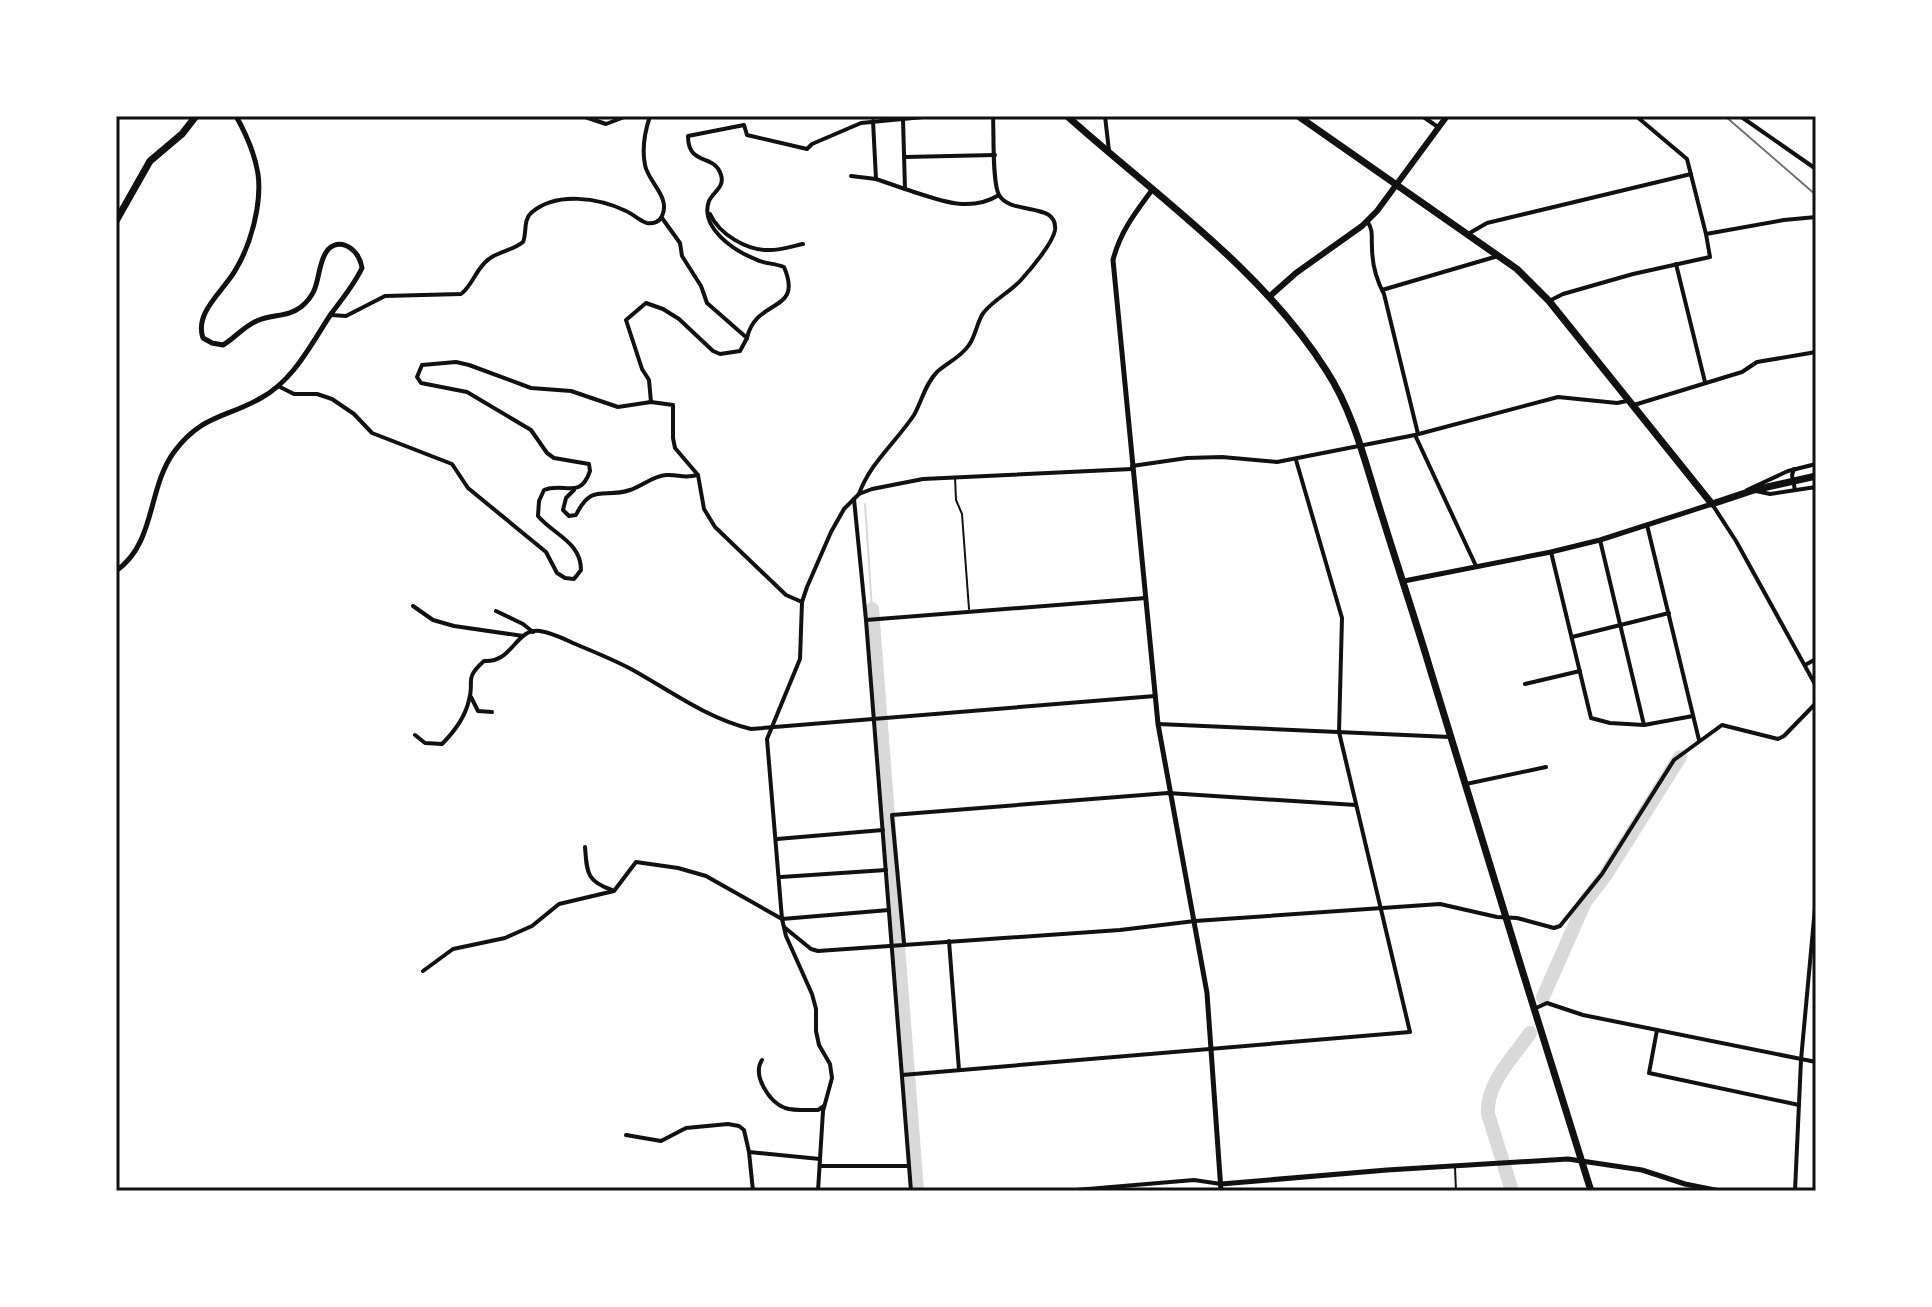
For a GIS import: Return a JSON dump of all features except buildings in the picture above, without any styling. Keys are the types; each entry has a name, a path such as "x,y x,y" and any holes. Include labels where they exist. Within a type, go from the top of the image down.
{"main road":[{"path":"116,221 150,161 182,134 196,116"},
{"path":"1067,116 1225,254 1269,297 1307,341 1328,373 1360,445 1404,581 1591,1191"},
{"path":"1298,116 1517,269 1549,301 1712,504 1754,490 1816,476"},
{"path":"1269,297 1296,273 1367,221 1447,116"}],"street":[{"path":"116,571 129,562 137,550 165,464 176,449 203,423 262,398 278,386 296,368 362,268 360,257 353,247 341,245 331,248 324,256 320,281 314,293 293,313 260,319 223,345 203,338 199,327 203,316 245,252 258,196 258,173 236,116"},
{"path":"582,116 606,124 627,116"},
{"path":"331,315 346,316 385,296 461,294 490,258 514,250 523,242 526,222 531,213 562,200 584,198 607,203 649,223 657,222 662,218 662,196 647,172 644,160 646,127 650,116"},
{"path":"651,402 649,380 642,369 626,320 646,303 679,319 720,354 740,351 750,324 784,301 790,290 784,267 753,259 717,235 710,220 708,202 720,186 722,176 716,166 691,153 688,136 744,125 747,135 807,149 848,128 873,121 934,116"},
{"path":"818,1191 821,1127 832,1078 830,1064 819,1045 812,994 782,919 767,739 800,659 802,602 844,509 859,494 883,452 913,416 928,384 970,344 981,315 1021,280 1051,242 1055,229 1047,213 1016,208 999,195 993,116"},
{"path":"1105,116 1109,154"},
{"path":"1422,116 1438,127"},
{"path":"1549,301 1563,294 1710,257 1687,159 1636,116"},
{"path":"1740,116 1816,169"},
{"path":"903,119 905,189"},
{"path":"873,121 876,179"},
{"path":"904,157 995,155"},
{"path":"1468,234 1487,223 1691,174"},
{"path":"851,176 876,179 961,205 986,203 999,195"},
{"path":"1152,190 1123,231 1113,260 1158,724 1168,793 1207,993 1221,1187"},
{"path":"708,208 721,231 750,246 769,250 803,244"},
{"path":"1706,234 1816,217"},
{"path":"662,218 675,234 682,256 701,286 707,303 747,338"},
{"path":"1367,221 1372,227 1371,249 1416,434 1476,566"},
{"path":"1382,290 1498,255"},
{"path":"1676,264 1705,383"},
{"path":"859,494 901,482 955,476 1132,468 1187,458 1296,460 1416,434 1558,397 1630,404 1742,372 1757,362 1816,352"},
{"path":"698,475 683,479 667,474 628,491 595,493 583,501 576,515 569,516 563,510 566,498 587,481 589,464 554,458 531,430 467,392 421,383 417,377 418,369 422,365 456,362 531,388 571,391 618,407 651,402 673,405 675,448 698,475 704,509 715,527 786,595 802,602"},
{"path":"278,386 294,394 317,394 332,399 354,414 372,433 452,464 468,488 546,552 557,573 574,579 581,570 581,559 573,545 538,516 544,490 554,486 574,490"},
{"path":"906,1075 1410,1032 1339,732 1342,618 1296,460"},
{"path":"1739,495 1761,482 1816,464"},
{"path":"1794,469 1792,481 1796,491"},
{"path":"1754,490 1770,494 1816,487"},
{"path":"854,499 871,619 898,945 911,1191"},
{"path":"1404,581 1600,540 1712,504 1736,541 1816,686"},
{"path":"1647,525 1699,740"},
{"path":"1600,540 1644,725"},
{"path":"1551,552 1591,718 1610,723 1644,725 1693,716"},
{"path":"871,619 1146,598"},
{"path":"413,606 433,620 454,626 523,636"},
{"path":"496,611 533,632"},
{"path":"1572,637 1669,613"},
{"path":"492,712 478,711 471,697 468,686 473,670 484,661 504,657 523,636 533,632 554,635 606,657 698,710 751,729 1155,696"},
{"path":"1805,665 1816,659"},
{"path":"1525,684 1580,671"},
{"path":"415,735 425,743 442,744 463,718 471,697"},
{"path":"784,927 811,949 818,951 1440,904 1554,928 1560,926 1602,874 1674,760 1722,725 1778,739 1816,703"},
{"path":"1158,724 1450,737"},
{"path":"1466,784 1546,767"},
{"path":"887,816 1168,793 1356,805"},
{"path":"887,816 883,830 889,910 898,945"},
{"path":"777,839 883,830"},
{"path":"585,847 588,874 598,885 614,891"},
{"path":"423,971 453,949 505,938 532,926 559,904 614,891 636,862 644,861 706,876 782,919 889,910"},
{"path":"780,877 886,870"},
{"path":"1795,1191 1801,1060 1816,897"},
{"path":"949,941 959,1070"},
{"path":"1536,1008 1547,1003 1574,1013 1816,1062"},
{"path":"1657,1030 1649,1073 1799,1105"},
{"path":"762,1060 757,1068 759,1080 783,1107 818,1110 825,1104"},
{"path":"626,1135 661,1141 686,1128 728,1124 739,1126 744,1130 749,1152 753,1191"},
{"path":"749,1152 820,1159"},
{"path":"1064,1191 1194,1180 1221,1187 1455,1166 1582,1160 1642,1170 1720,1191"},
{"path":"820,1166 909,1166"}],"lane":[{"path":"955,476 956,500 962,514 969,610"},
{"path":"1455,1166 1456,1191"}],"waterway":[{"path":"865,504 872,609"},
{"path":"872,609 917,1191"},
{"path":"1543,997 1585,902 1605,876 1680,757"},
{"path":"1512,1191 1488,1114 1489,1103 1496,1081 1530,1033"}],"railway":[{"path":"1725,116 1816,195"}]}
